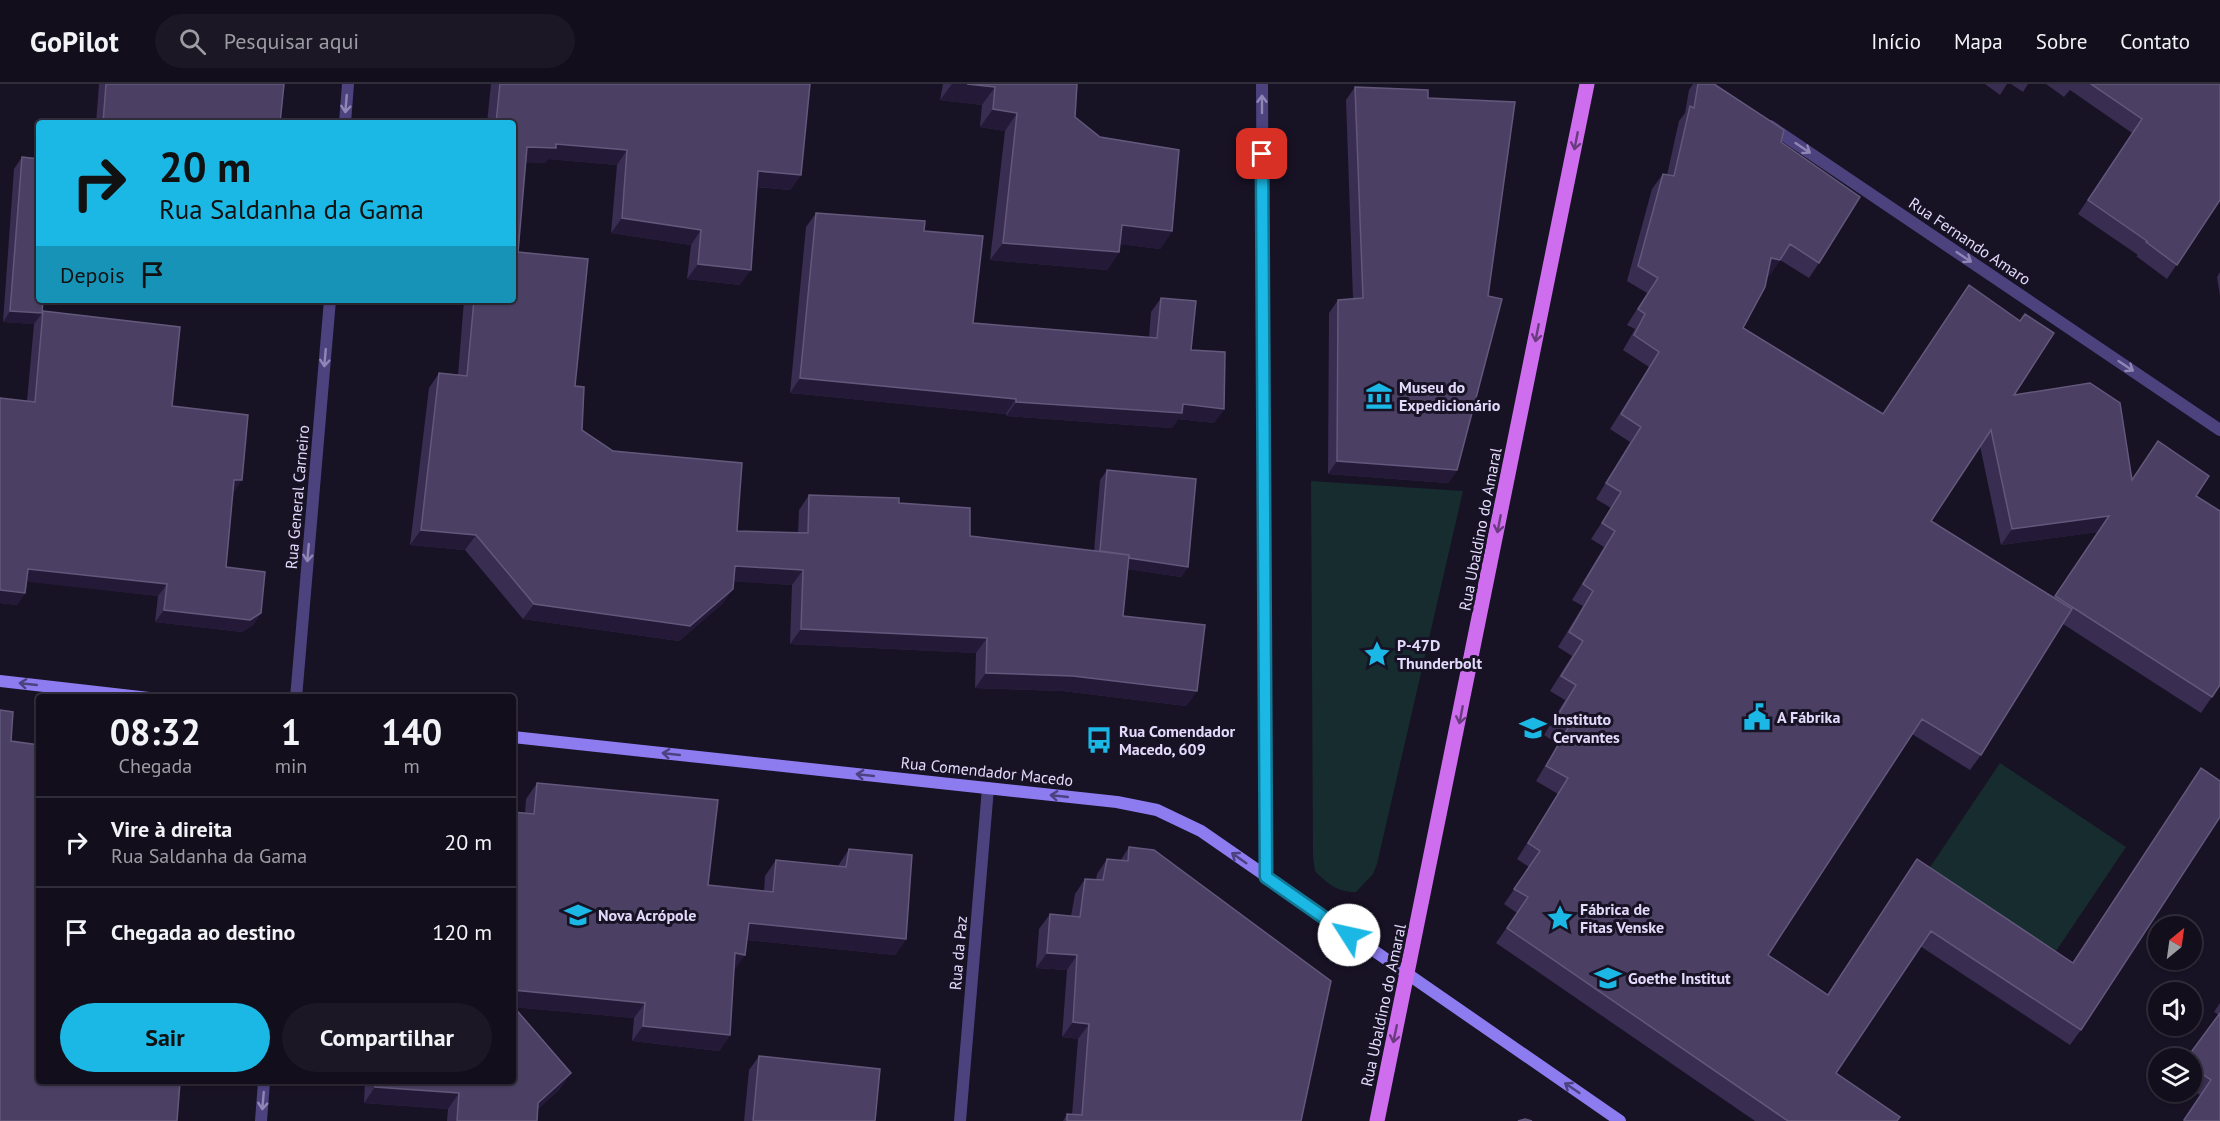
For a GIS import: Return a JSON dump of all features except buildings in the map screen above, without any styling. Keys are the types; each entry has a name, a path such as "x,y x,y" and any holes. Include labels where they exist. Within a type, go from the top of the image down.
{"main road":[{"name":"Rua Ubaldino do Amaral","path":"1377,1121 1587,84"},
{"path":"0,681 114,694"},
{"name":"Rua Comendador Macedo","path":"516,737 1117,802 1157,810 1201,831 1407,976 1620,1121"}],"street":[{"path":"345,120 348,84"},
{"path":"1262,84 1266,877"},
{"name":"Rua Fernando Amaro","path":"1760,119 2220,430"},
{"name":"Rua General Carneiro","path":"296,694 330,303"},
{"name":"Rua da Paz","path":"960,1121 988,788"},
{"path":"261,1121 264,1084"}],"green space":[{"path":"1311,481 1463,491 1377,864 1373,874 1356,892 1338,889 1324,880 1315,871 1313,857"},
{"path":"2000,763 2126,847 2046,966 1920,882"}],"place":[{"name":"Museu do Expedicionário","path":"1379,396"},
{"name":"P-47D Thunderbolt","path":"1377,654"},
{"name":"A Fábrika","path":"1757,717"},
{"name":"Instituto Cervantes","path":"1533,728"},
{"name":"Rua Comendador Macedo, 609","path":"1099,740"},
{"name":"Nova Acrópole","path":"578,915"},
{"name":"Fábrica de Fitas Venske","path":"1560,918"},
{"name":"Goethe Institut","path":"1608,978"}],"route":[{"path":"1262,154 1266,877 1349,935"}]}
